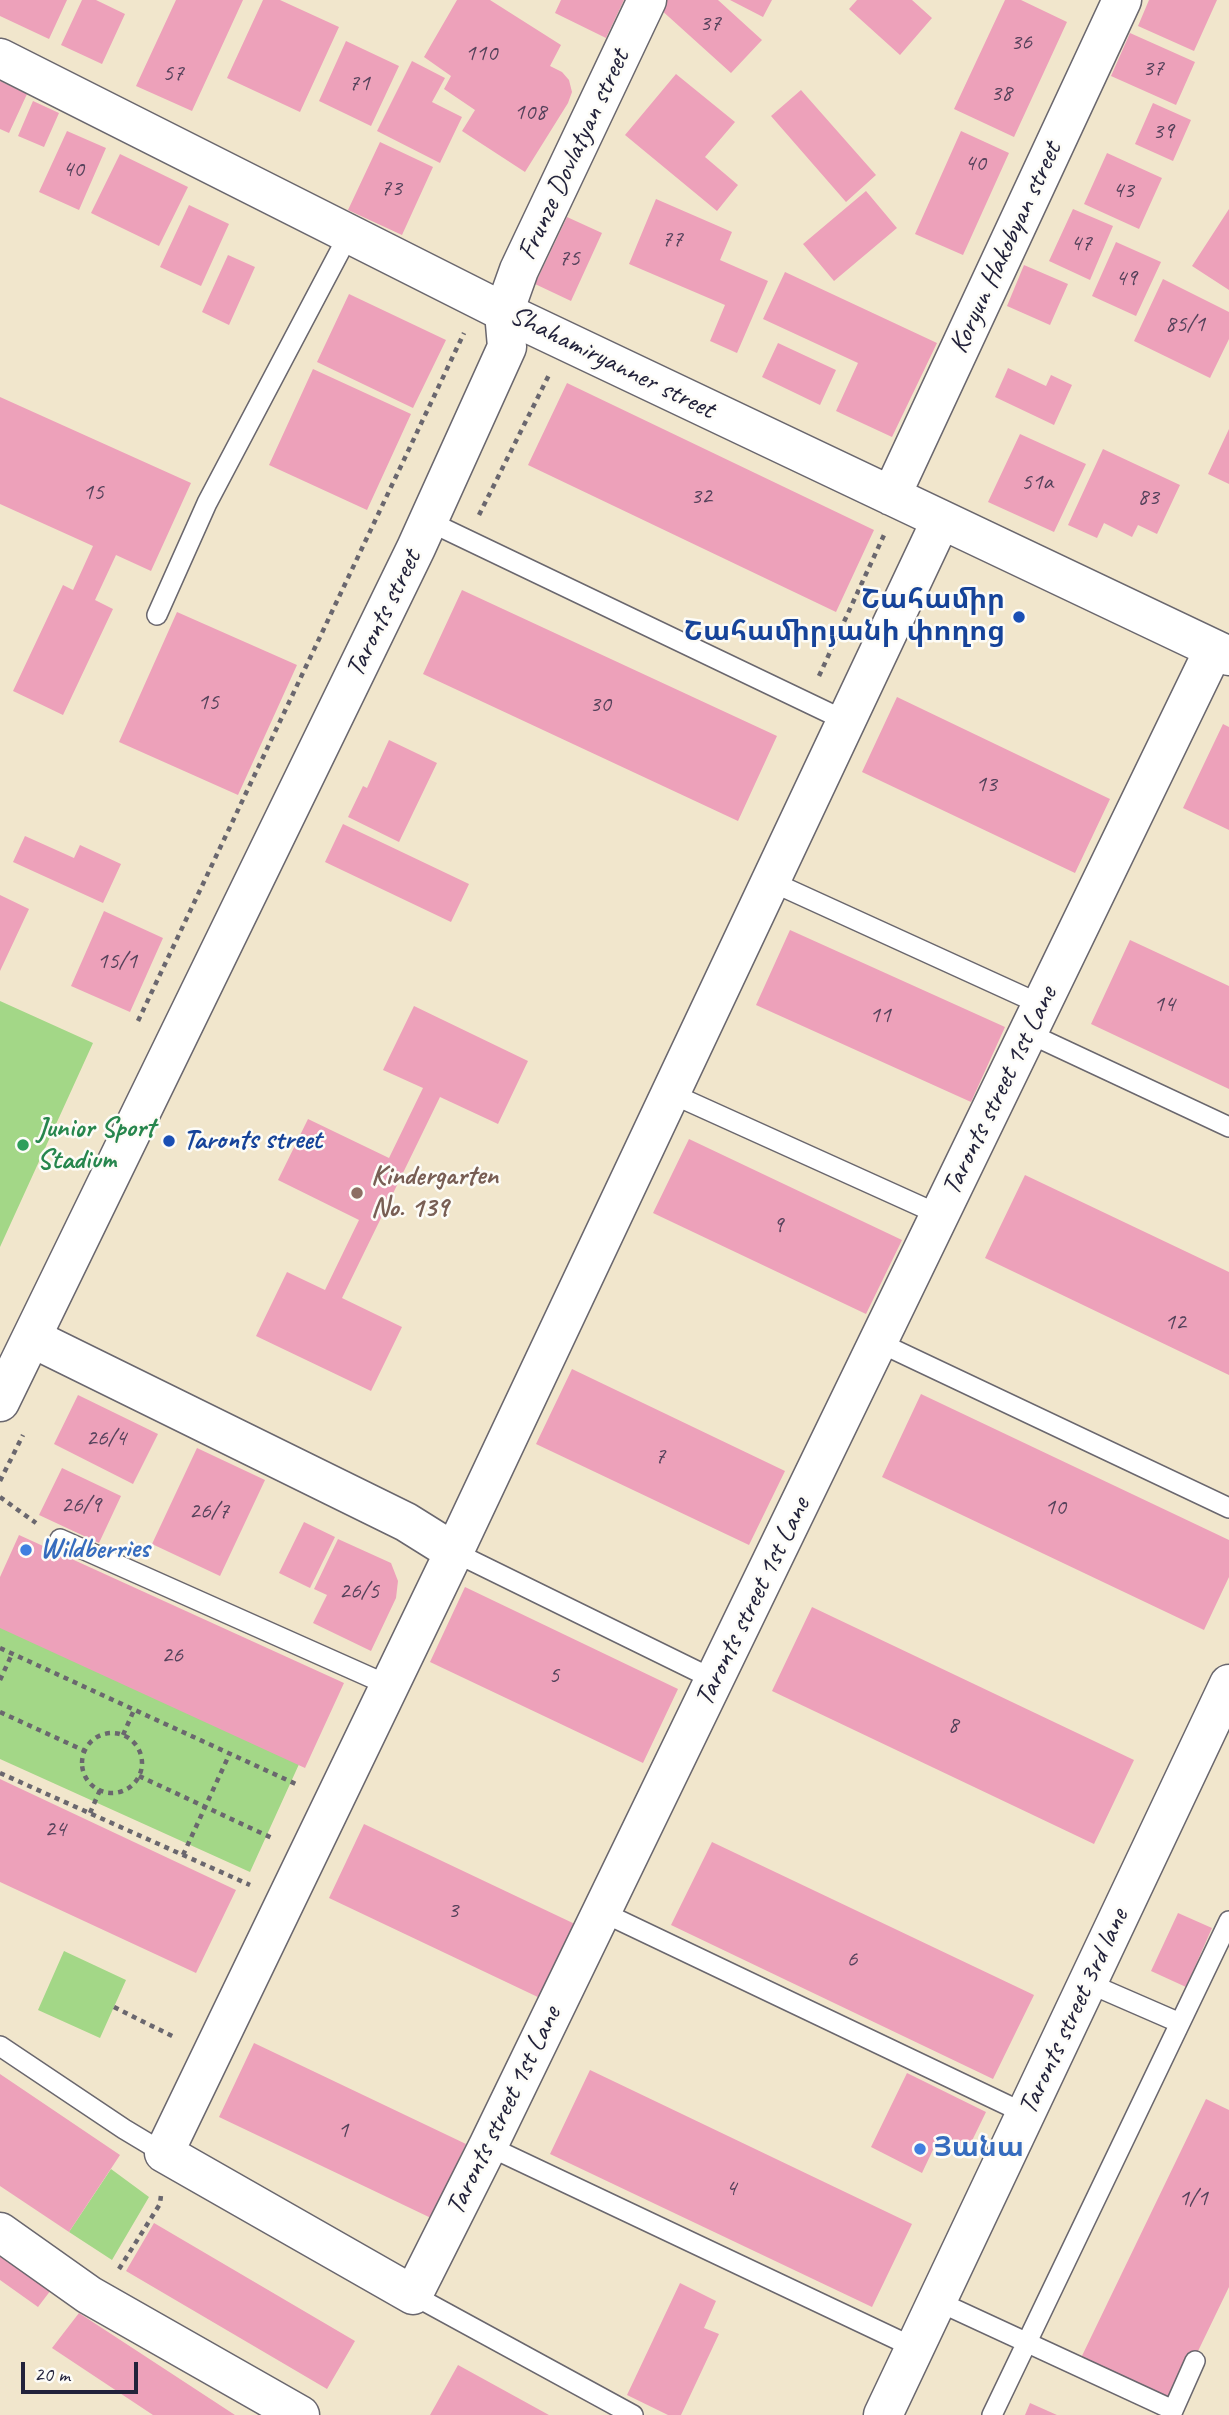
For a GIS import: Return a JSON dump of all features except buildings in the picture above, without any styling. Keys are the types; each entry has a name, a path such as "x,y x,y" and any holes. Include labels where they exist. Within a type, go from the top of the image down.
{"street":[{"name":"Frunze Dovlatyan street","path":"492,306 519,270 647,0"},
{"name":"Koryun Hakobyan street","path":"895,498 1122,0"},
{"name":"Shahamiryanner street","path":"0,58 492,306 1222,653"},
{"name":"Taronts street","path":"0,1402 428,521 507,346 492,306"},
{"path":"413,2295 164,2153 454,1552 941,520"},
{"name":"Taronts street 1st Lane","path":"413,2295 488,2146 1035,1019 1222,653"},
{"path":"32,1338 405,1522 454,1552"},
{"name":"Taronts street 3rd lane","path":"883,2415 1229,1684"},
{"path":"0,2232 89,2295 300,2415"}],"lane":[{"path":"157,615 207,503 349,234"},
{"path":"428,521 846,721"},
{"path":"770,880 1035,1019 1229,1127"},
{"path":"670,1093 940,1215"},
{"path":"878,1342 1229,1508"},
{"path":"60,1539 390,1686"},
{"path":"454,1552 715,1680"},
{"path":"602,1912 1026,2114"},
{"path":"992,2415 1229,1921"},
{"path":"1088,1983 1180,2023"},
{"path":"0,2046 164,2153"},
{"path":"488,2146 915,2348"},
{"path":"413,2295 633,2415"},
{"path":"937,2301 1172,2413 1195,2361"}],"path":[{"path":"135,1026 492,306"},
{"path":"807,702 895,498"},
{"path":"0,1497 60,1539"},
{"path":"0,1648 334,1801"},
{"path":"0,1680 12,1654"},
{"path":"123,1735 134,1709"},
{"path":"0,1712 85,1751"},
{"path":"103,1734 123,1735 138,1748 142,1756 139,1776 134,1784 116,1793 100,1790 89,1782 84,1773 82,1764 85,1751 94,1739 103,1734"},
{"path":"183,1855 230,1753"},
{"path":"0,1773 286,1901"},
{"path":"139,1776 308,1855"},
{"path":"90,1813 100,1790"},
{"path":"114,2007 211,2055"},
{"path":"114,2277 160,2204 164,2153"}],"green space":[{"name":"Junior Sport Stadium","path":"0,1001 93,1043 0,1247"},
{"path":"0,1613 305,1751 250,1872 0,1759"},
{"path":"64,1951 126,1980 100,2038 38,2010"},
{"path":"111,2169 149,2197 112,2260 69,2232"}],"place":[{"name":"Շահամիր Շահամիրյանի փողոց","path":"1019,617"},
{"name":"Taronts street","path":"169,1141"},
{"name":"Junior Sport Stadium","path":"23,1145"},
{"name":"Kindergarten No. 139","path":"357,1193"},
{"name":"Wildberries","path":"26,1550"},
{"name":"Յանա","path":"920,2149"}]}
